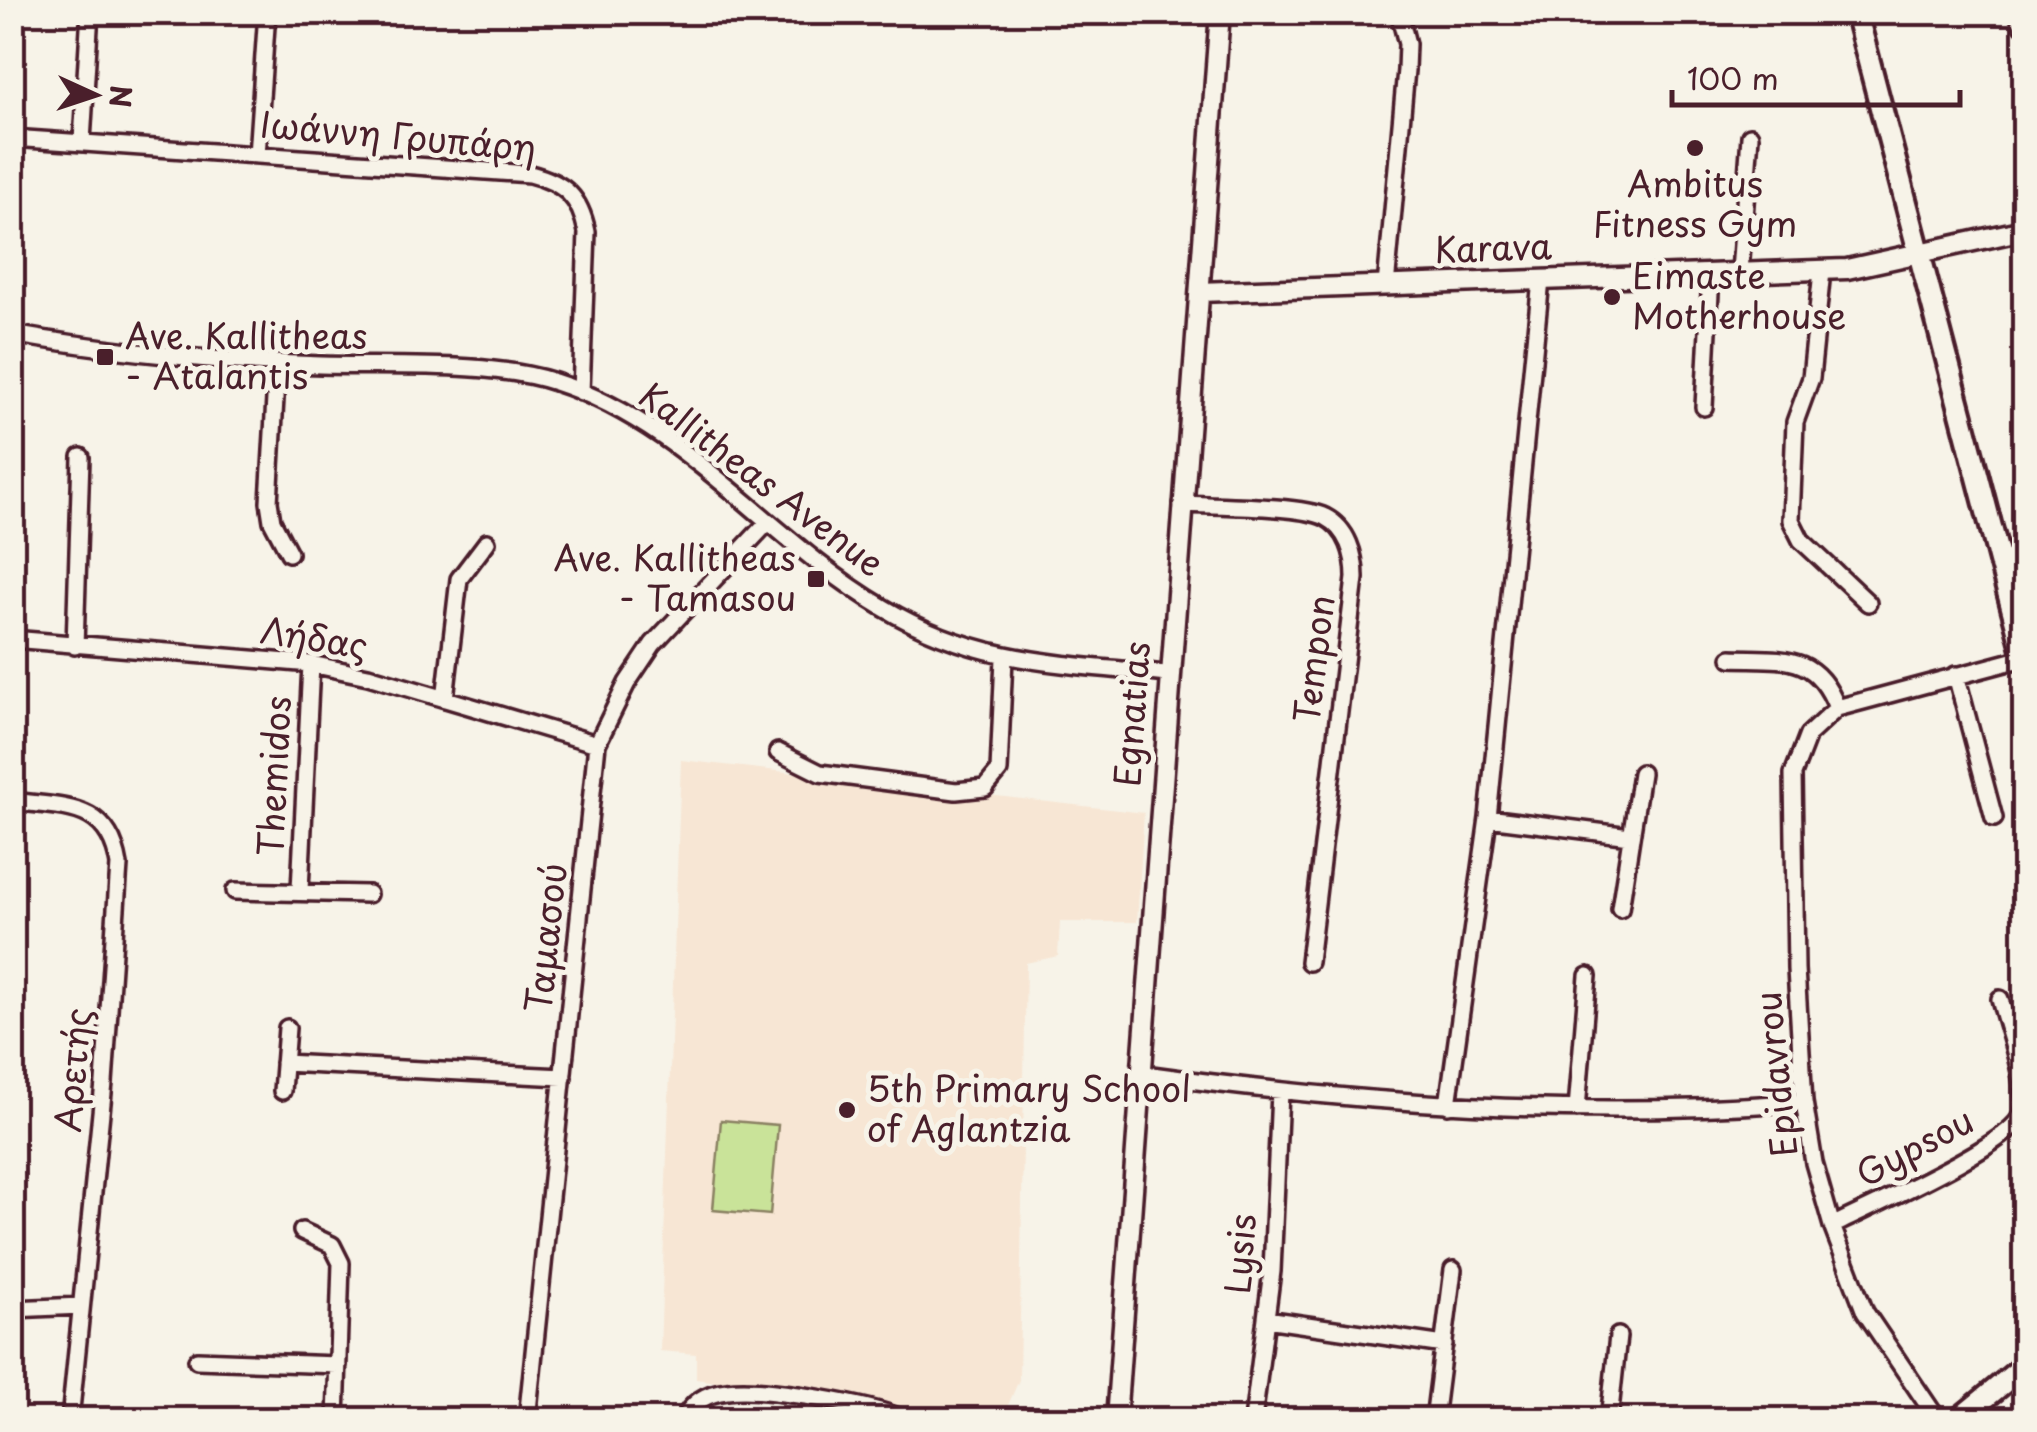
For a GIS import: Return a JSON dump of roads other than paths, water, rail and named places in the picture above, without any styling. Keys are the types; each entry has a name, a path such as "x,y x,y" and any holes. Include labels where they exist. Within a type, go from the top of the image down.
{"main road":[{"path":"1856,12 2024,655"},
{"path":"1958,1420 2024,1368"}],"street":[{"path":"82,142 90,12"},
{"path":"257,155 267,12"},
{"path":"1173,12 1219,14"},
{"path":"1386,286 1406,70 1407,44 1399,12"},
{"path":"2018,12 2024,24"},
{"name":"Egnatias","path":"1116,1420 1219,14"},
{"path":"1740,272 1750,136"},
{"name":"Ιωάννη Γρυπάρη","path":"12,138 530,174 554,180 571,192 583,209 587,232 581,392"},
{"name":"Karava","path":"1200,292 1822,271 2024,230"},
{"path":"1822,271 1810,378 1795,422 1791,520 1801,540 1868,602"},
{"path":"1704,407 1711,274"},
{"path":"1448,1105 1488,818 1541,280"},
{"name":"Kallitheas Avenue","path":"12,334 150,354 277,364 517,374 581,392 654,427 768,522 884,608 969,648 1004,658 1168,674"},
{"path":"277,364 269,502 272,521 289,553"},
{"path":"75,646 81,456"},
{"name":"Tempon","path":"1182,504 1314,513 1338,527 1352,553 1355,578 1310,962"},
{"name":"Ταμασού","path":"527,1420 597,744 653,644 768,522"},
{"path":"445,700 459,579 487,542"},
{"name":"Λήδας","path":"12,639 311,664 597,744"},
{"path":"1731,658 1805,664 1820,676 1837,708 2024,655"},
{"path":"778,752 820,773 956,791 985,788 998,771 1004,658"},
{"name":"Themidos","path":"300,890 311,664"},
{"path":"1956,675 1994,818"},
{"name":"Epidavrou","path":"1837,708 1808,735 1793,774 1804,1102 1832,1226 1865,1312 1938,1420"},
{"path":"1620,909 1640,773"},
{"name":"Αρετής","path":"12,802 76,810 97,818 110,830 120,865 104,1083 70,1420"},
{"path":"1488,818 1630,836"},
{"name":"Themidos","path":"235,891 368,894"},
{"path":"1577,1109 1588,976"},
{"name":"Gypsou","path":"1832,1226 1966,1159 2016,1124 2022,1100 2000,1000"},
{"path":"282,1090 287,1028"},
{"path":"284,1063 563,1078"},
{"path":"1144,1074 1280,1092 1448,1105 1698,1110 1804,1102"},
{"name":"Lysis","path":"1253,1420 1266,1318 1280,1092"},
{"path":"302,1231 338,1252 336,1420"},
{"path":"1434,1420 1453,1270"},
{"path":"12,1309 81,1306"},
{"path":"1266,1318 1444,1345"},
{"path":"1609,1420 1618,1336"},
{"path":"197,1360 338,1365"},
{"path":"687,1413 703,1398 729,1390 856,1406 906,1420"}],"place":[{"name":"Ambitus Fitness Gym","path":"1695,148"},
{"name":"Eimaste Motherhouse","path":"1612,297"},
{"name":"Ave. Kallitheas - Atalantis","path":"105,357"},
{"name":"Ave. Kallitheas - Tamasou","path":"816,579"},
{"name":"5th Primary School of Aglantzia","path":"847,1110"}]}
